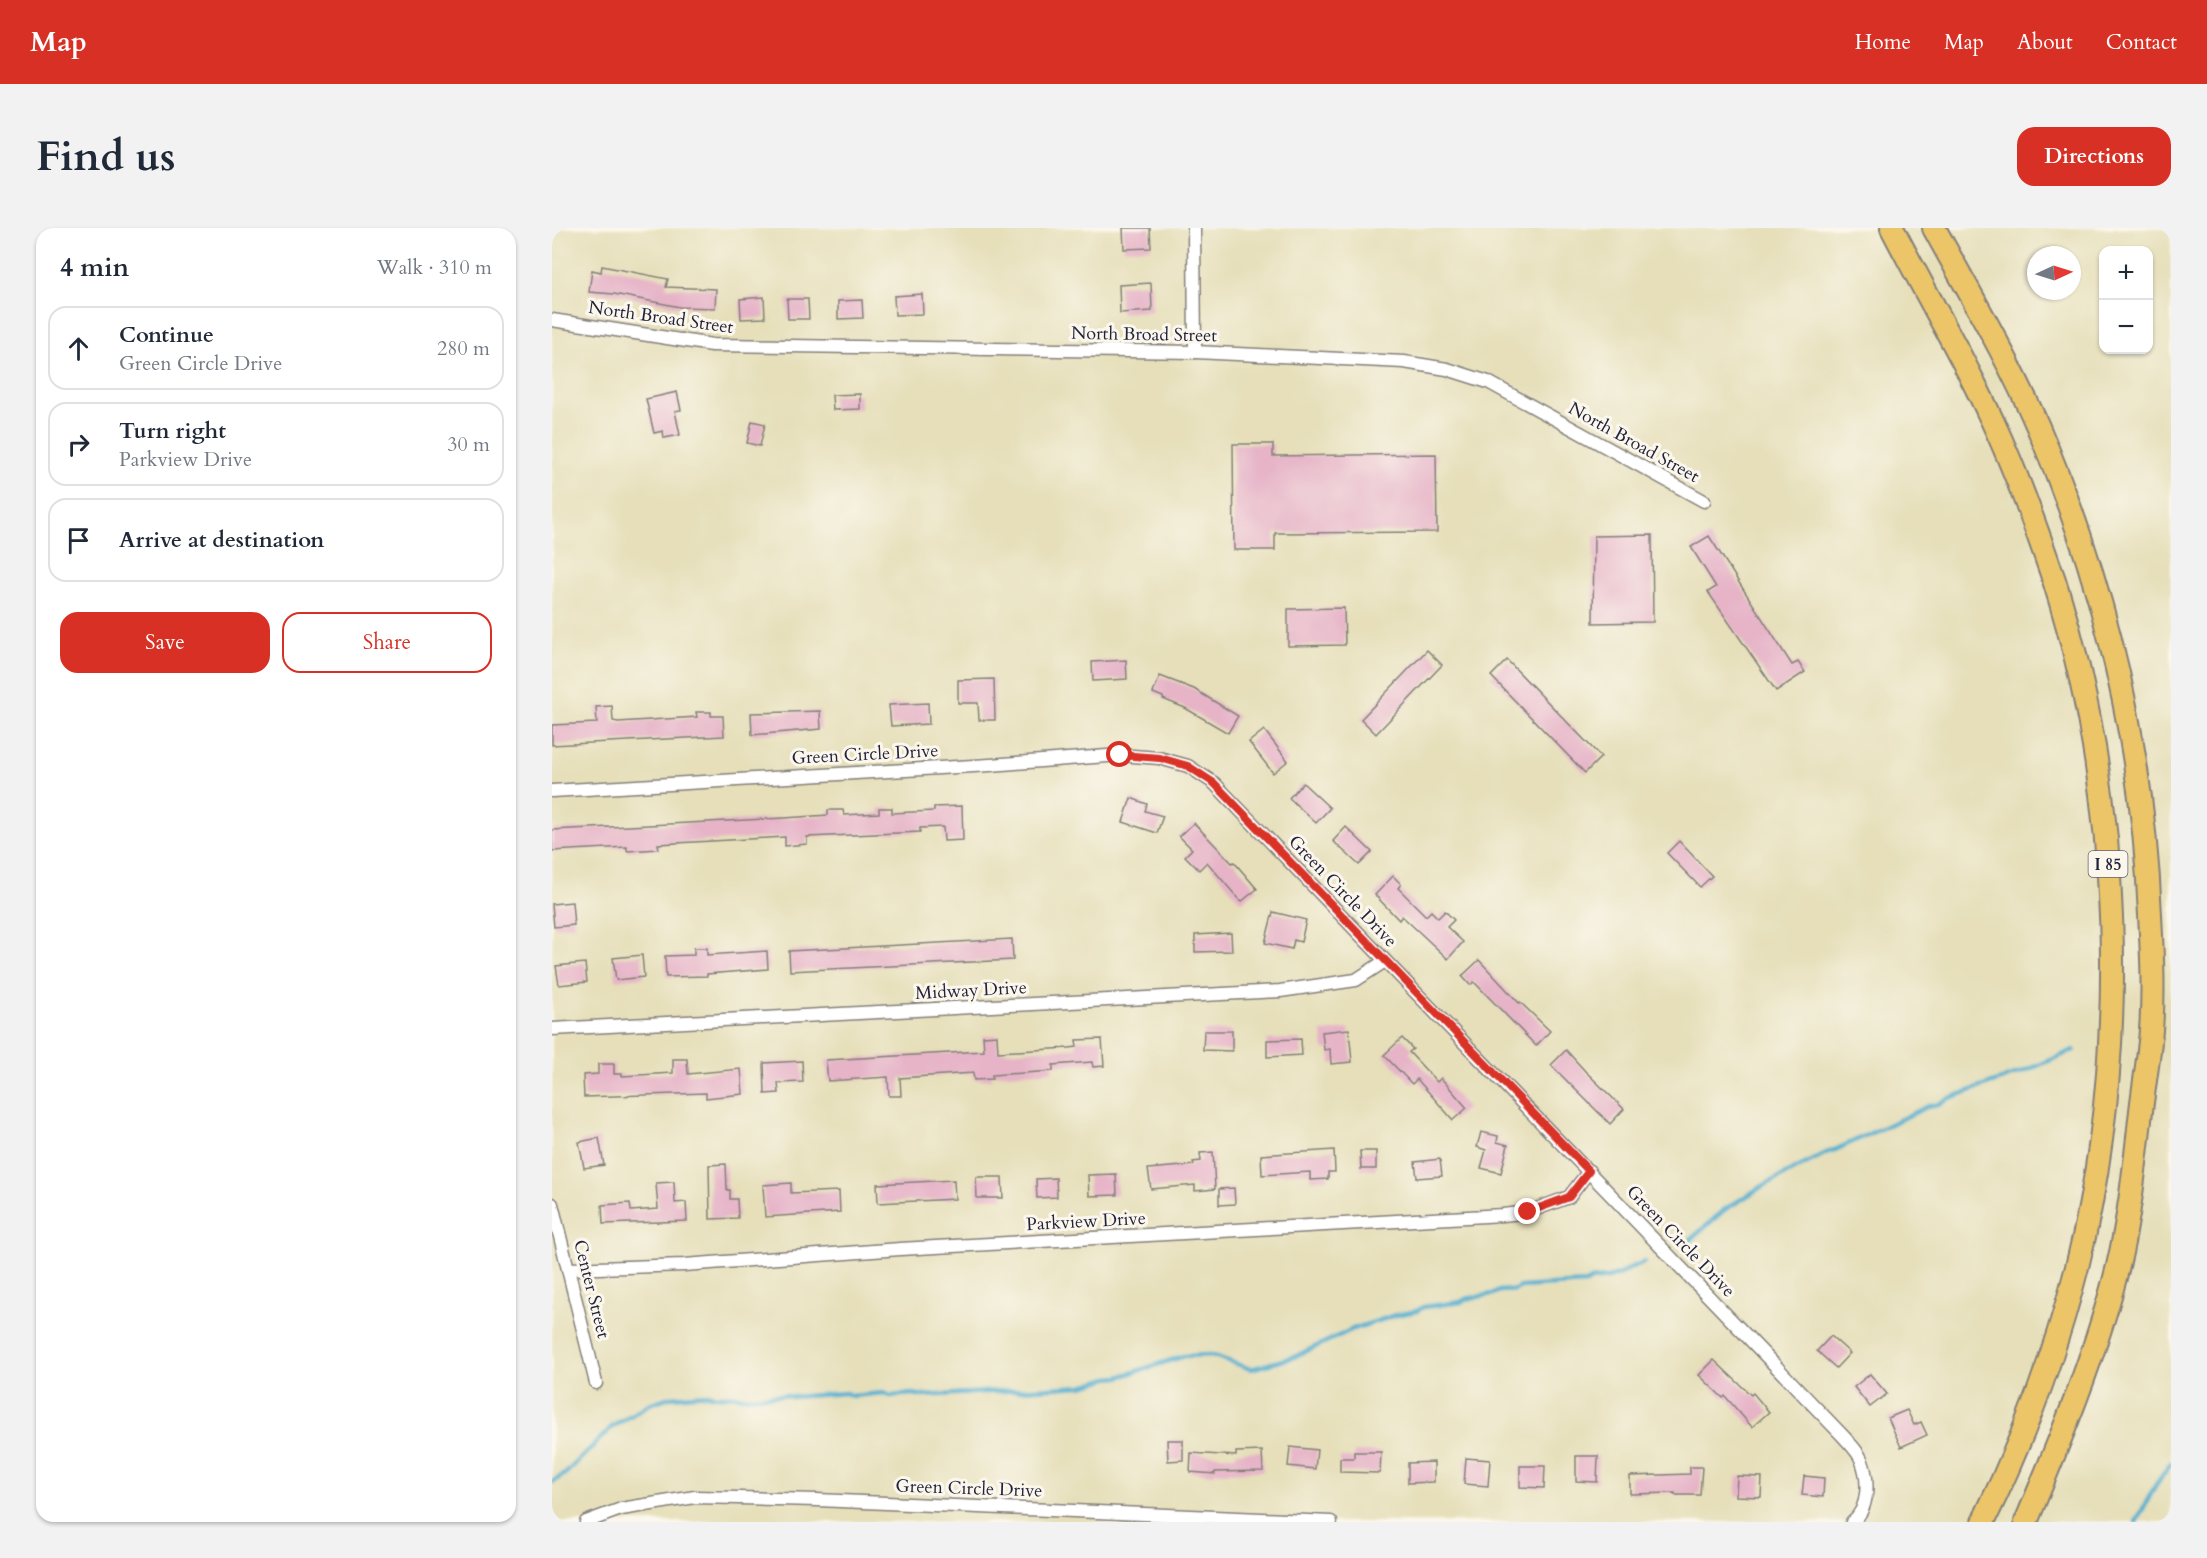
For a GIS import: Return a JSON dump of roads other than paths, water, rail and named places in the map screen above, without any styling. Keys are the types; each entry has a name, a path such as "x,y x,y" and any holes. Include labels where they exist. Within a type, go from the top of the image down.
{"highway":[{"name":"I 85","path":"1892,228 2002,441 2054,581 2090,729 2103,809 2112,918 2110,1027 2104,1108 2093,1188 2077,1267 2046,1371 2007,1472 1983,1522"},
{"name":"I 85","path":"1934,228 2007,359 2038,428 2088,557 2119,679 2138,782 2149,880 2152,952 2151,1030 2133,1185 2118,1265 2074,1406 2026,1522"}],"street":[{"path":"1194,228 1195,352"},
{"name":"North Broad Street","path":"552,320 712,345 1195,352 1404,362 1447,369 1488,382 1704,501"},
{"name":"Green Circle Drive","path":"552,791 1120,755 1160,758 1188,766 1214,783 1843,1436 1860,1457 1866,1477 1865,1499 1857,1518 1852,1522"},
{"name":"Midway Drive","path":"552,1029 1280,991 1356,980 1385,961"},
{"name":"Parkview Drive","path":"569,1269 684,1265 900,1249 1503,1215 1528,1212 1569,1197 1589,1171"},
{"name":"Center Street","path":"552,1204 596,1383"},
{"name":"Green Circle Drive","path":"586,1522 644,1504 696,1497 829,1500 1331,1522"}],"waterway":[{"path":"1688,1242 1724,1210 1761,1187 1830,1151 1931,1105 1937,1105 1947,1099 2023,1072 2074,1050"},
{"path":"552,1482 565,1474 612,1427 649,1404 670,1397 708,1394 791,1397 846,1393 852,1396 884,1393 890,1396 913,1394 923,1396 1082,1386 1119,1377 1184,1356 1211,1355 1251,1369 1294,1357 1353,1329 1396,1315 1417,1311 1423,1307 1461,1302 1520,1287 1586,1283 1618,1275 1645,1262"},
{"path":"2136,1522 2155,1486 2171,1463"}]}
